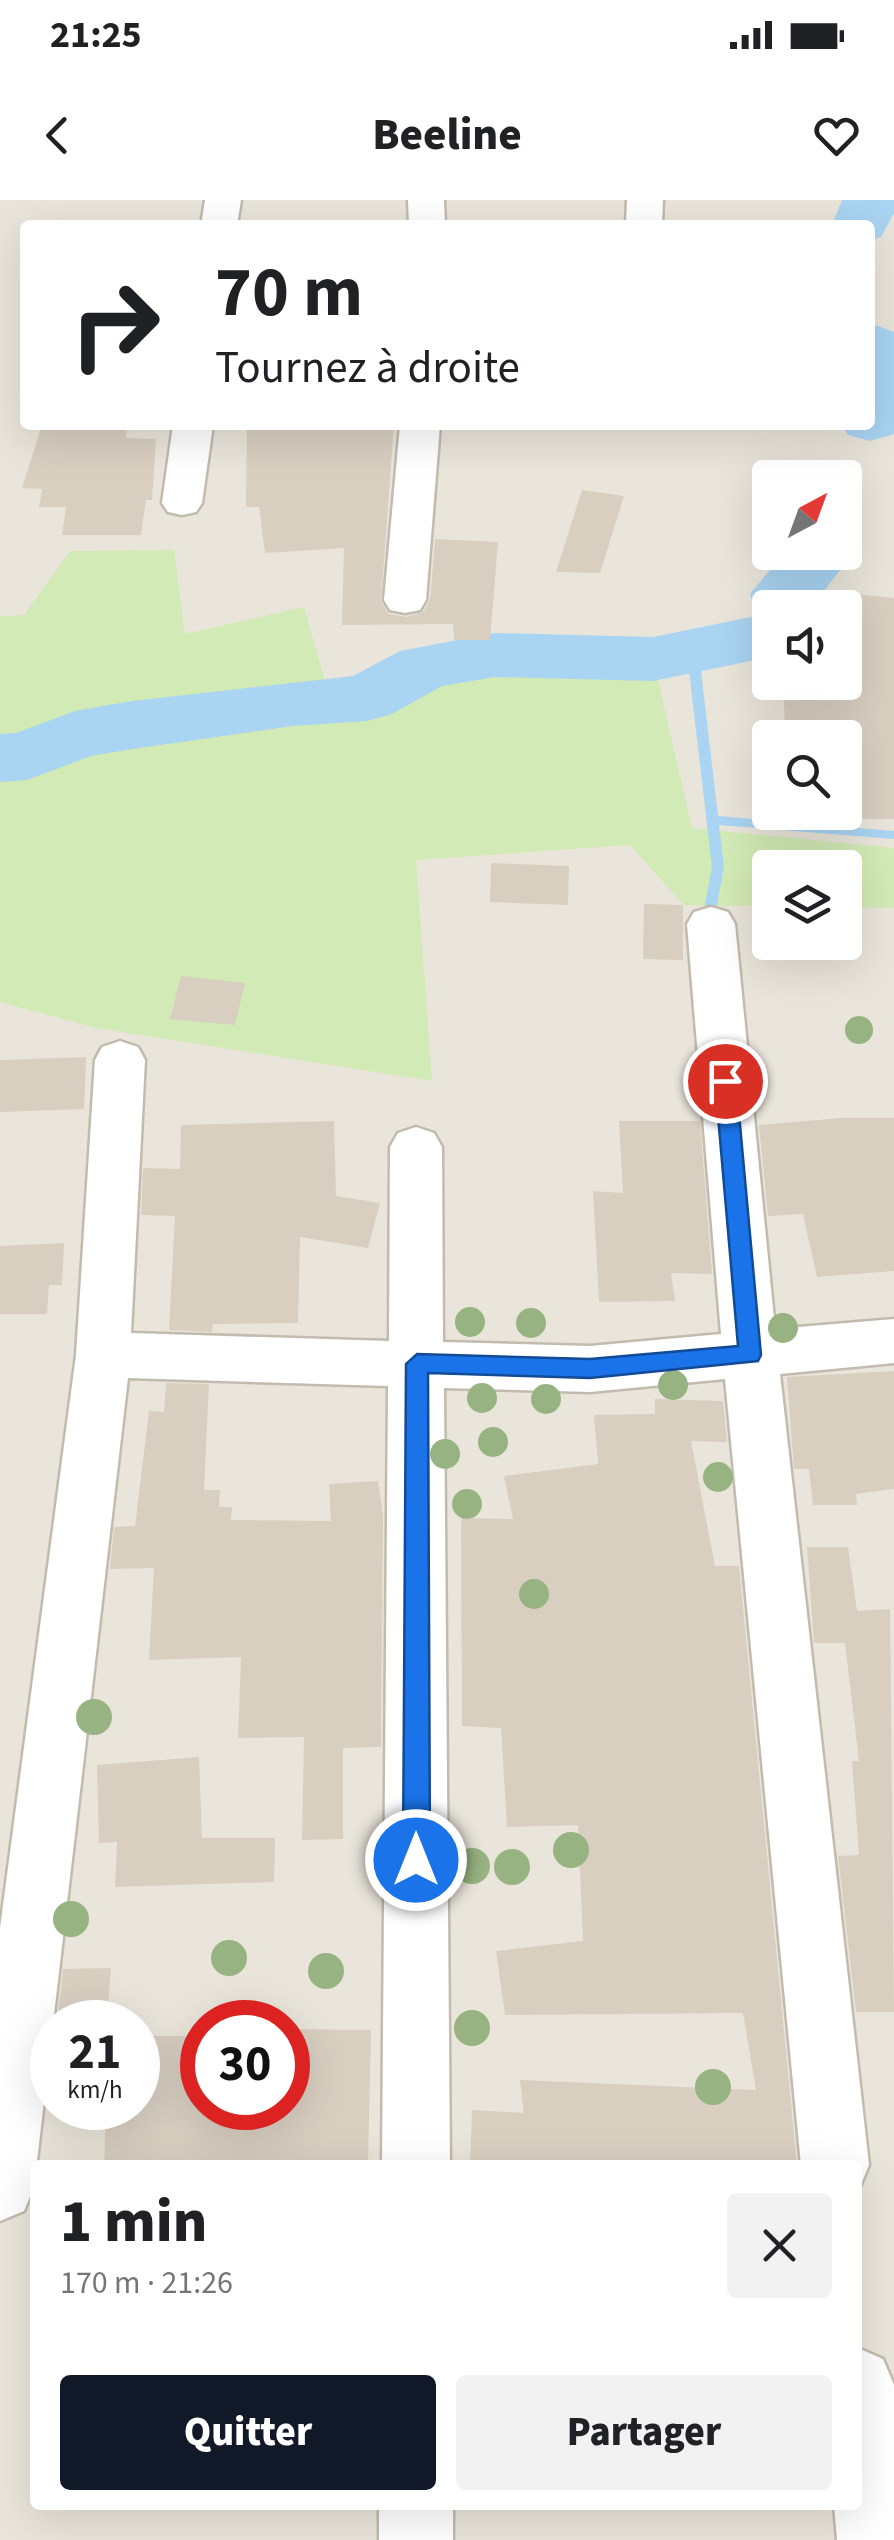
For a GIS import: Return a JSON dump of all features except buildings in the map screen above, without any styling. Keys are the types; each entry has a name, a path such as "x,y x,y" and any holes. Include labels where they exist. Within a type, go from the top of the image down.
{"street":[{"path":"182,503 192,430"},
{"path":"405,600 420,430"},
{"path":"711,924 750,1355 833,2160"},
{"path":"0,2187 103,1355 120,1060"},
{"path":"416,1147 416,2160"},
{"path":"103,1355 590,1368 894,1341"},
{"path":"862,2423 874,2540"},
{"path":"416,2510 416,2540"}],"shaded area":[{"path":"0,200 894,200 894,2540 0,2540"}],"green space":[{"path":"174,550 185,634 304,607 327,688 652,654 692,828 894,848 894,908 862,907 862,850 752,850 752,906 684,905 630,845 416,860 432,1081 96,1028 0,1002 0,616 24,615 70,551"}],"waterway":[{"path":"863,220 870,200"},
{"path":"872,206 894,211"},
{"path":"875,349 889,370 880,414 875,418"},
{"path":"788,590 806,570"},
{"path":"0,758 27,756 75,735 132,725 292,703 367,698 424,667 495,655 653,659 752,639"},
{"path":"694,662 718,867 707,926"},
{"path":"716,820 894,835"}],"route":[{"path":"416,1860 417,1364 590,1368 750,1355 725,1081"}]}
